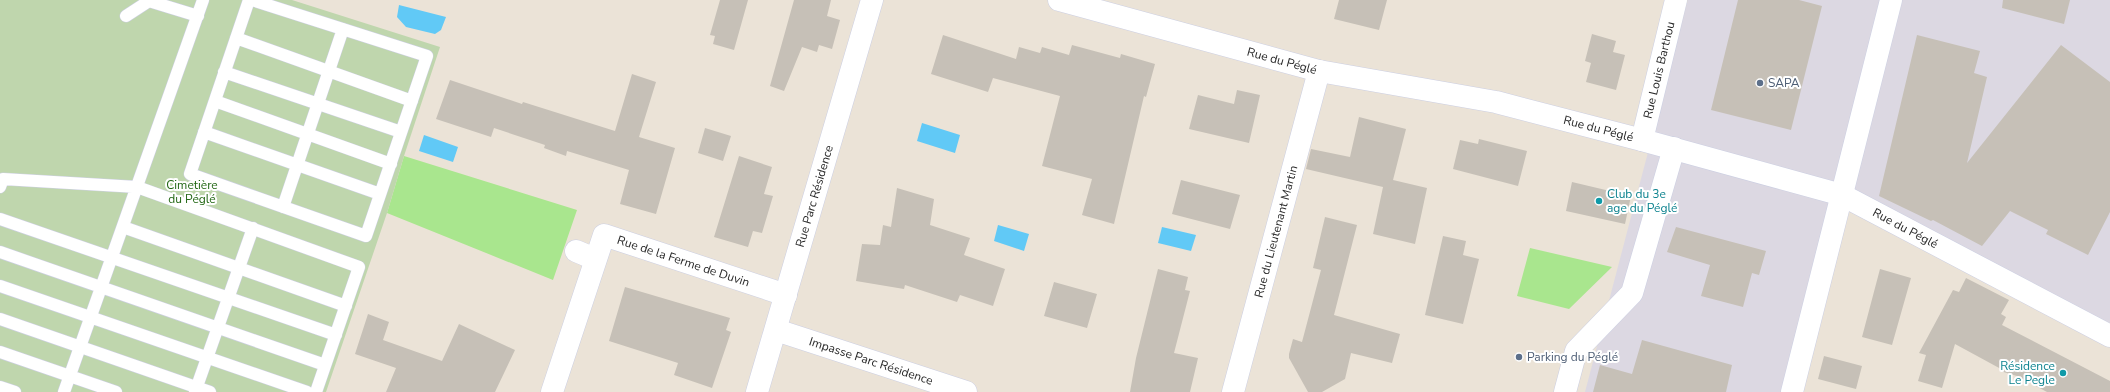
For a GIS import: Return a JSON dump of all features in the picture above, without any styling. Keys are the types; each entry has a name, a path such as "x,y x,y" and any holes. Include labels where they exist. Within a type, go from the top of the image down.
{"street":[{"name":"Rue Parc Résidence","path":"757,392 872,0"},
{"name":"Rue du Péglé","path":"1059,0 1319,71 1496,102 1674,148 1842,195 2110,336"},
{"name":"Rue Louis Barthou","path":"1642,140 1676,0"},
{"path":"1792,392 1891,0"},
{"name":"Rue du Lieutenant Martin","path":"1233,392 1319,71"},
{"path":"1565,392 1576,351 1632,293 1674,148"},
{"name":"Rue de la Ferme de Duvin","path":"552,392 586,254 604,236 786,295"},
{"name":"Impasse Parc Résidence","path":"776,330 966,392"}],"lane":[{"path":"126,16 149,0 198,16"},
{"path":"64,392 204,0"},
{"path":"249,0 190,174 366,236 427,56 252,0"},
{"path":"284,207 343,29"},
{"path":"236,38 412,101"},
{"path":"224,72 401,132"},
{"path":"215,100 391,164"},
{"path":"204,132 380,194"},
{"path":"0,187 3,179 137,187 359,267 316,392"},
{"path":"0,219 336,335"},
{"path":"123,228 346,306"},
{"path":"196,390 253,228"},
{"path":"0,252 325,365"},
{"path":"0,286 307,392"},
{"path":"0,319 196,390 210,392"},
{"path":"0,352 116,392"},
{"path":"0,387 15,392"}],"shaded area":[{"path":"1688,0 2110,0 2110,323 1849,206 1801,392 1585,392"}],"green space":[{"name":"Cimetière du Péglé","path":"0,0 292,0 440,47 387,213 326,392 0,392"},
{"path":"404,156 577,210 553,280 387,213"},
{"path":"1530,248 1612,267 1569,309 1517,296"}],"water":[{"path":"399,5 446,17 441,30 435,34 406,27 397,17"},
{"path":"922,123 960,135 955,153 917,141"},
{"path":"424,135 458,147 453,162 419,151"},
{"path":"998,225 1029,234 1024,251 994,241"},
{"path":"1162,227 1196,235 1191,251 1158,243"}],"building":[{"path":"720,0 748,0 734,50 713,44 715,36 710,35"},
{"path":"794,0 831,0 827,16 840,20 832,49 819,45 817,52 802,47 784,91 770,86"},
{"path":"1339,0 1387,0 1379,30 1334,19"},
{"path":"1738,0 1799,0 1822,6 1791,130 1711,110"},
{"path":"2003,0 2070,0 2064,24 2002,8"},
{"path":"1592,34 1616,41 1613,52 1625,55 1616,90 1586,82 1591,63 1585,61"},
{"path":"943,35 1016,59 1019,47 1040,53 1042,47 1069,55 1072,45 1120,58 1121,54 1155,64 1146,97 1144,96 1114,224 1082,215 1092,179 1042,166 1060,96 993,78 988,92 931,74"},
{"path":"1917,35 1980,51 1974,73 1987,77 1967,163 2061,45 2110,82 2110,212 2088,255 2046,234 2048,230 2010,211 1982,246 1933,220 1931,221 1879,196"},
{"path":"632,74 656,82 639,137 675,148 656,214 620,204 629,170 567,151 566,156 544,148 545,145 494,128 491,137 436,119 450,80 522,104 523,102 615,131"},
{"path":"1237,90 1260,95 1249,143 1189,129 1198,95 1234,104"},
{"path":"1359,117 1406,129 1393,180 1427,188 1415,244 1373,234 1383,187 1306,169 1311,149 1350,157"},
{"path":"705,128 731,136 723,161 698,153"},
{"path":"1479,139 1527,151 1518,186 1453,169 1460,140 1478,144"},
{"path":"739,156 772,167 764,194 773,196 762,233 753,231 748,247 714,237"},
{"path":"1181,180 1240,195 1230,229 1172,214"},
{"name":"Club du 3e age du Péglé","path":"1572,182 1631,196 1625,224 1566,211"},
{"path":"897,188 934,199 930,225 970,238 964,255 1005,269 993,306 960,295 957,302 905,285 904,289 856,281 862,244 880,245 883,225 891,227"},
{"path":"1325,217 1357,225 1334,315 1400,334 1392,363 1351,353 1345,379 1322,392 1308,392 1289,358 1289,354 1293,339 1302,342 1321,270 1313,268"},
{"path":"1676,227 1766,251 1759,275 1752,273 1743,307 1701,296 1710,265 1667,252"},
{"path":"1443,236 1466,241 1463,255 1479,259 1463,324 1425,315"},
{"path":"1158,269 1188,277 1185,290 1190,291 1174,353 1198,358 1190,392 1130,392 1136,358"},
{"path":"1880,269 1911,278 1892,345 1862,337"},
{"path":"1966,278 2009,300 2001,314 2006,317 2002,325 2110,381 2110,392 2047,392 2017,376 2000,371 2001,369 1955,344 1942,388 1918,381 1926,355 1919,353 1953,290 1959,292"},
{"path":"1054,282 1097,294 1087,328 1044,316"},
{"path":"625,287 730,318 726,330 731,332 712,388 674,375 678,363 609,341"},
{"path":"368,314 389,322 383,340 442,361 459,324 515,350 495,392 386,392 396,368 355,354"},
{"path":"1642,340 1732,365 1726,392 1593,392 1600,365 1632,374"},
{"path":"1824,356 1862,366 1856,389 1818,379"}],"place":[{"name":"SAPA","path":"1760,83"},
{"name":"Club du 3e age du Péglé","path":"1599,201"},
{"name":"Parking du Péglé","path":"1519,357"},
{"name":"Résidence Le Pegle","path":"2063,373"}]}
